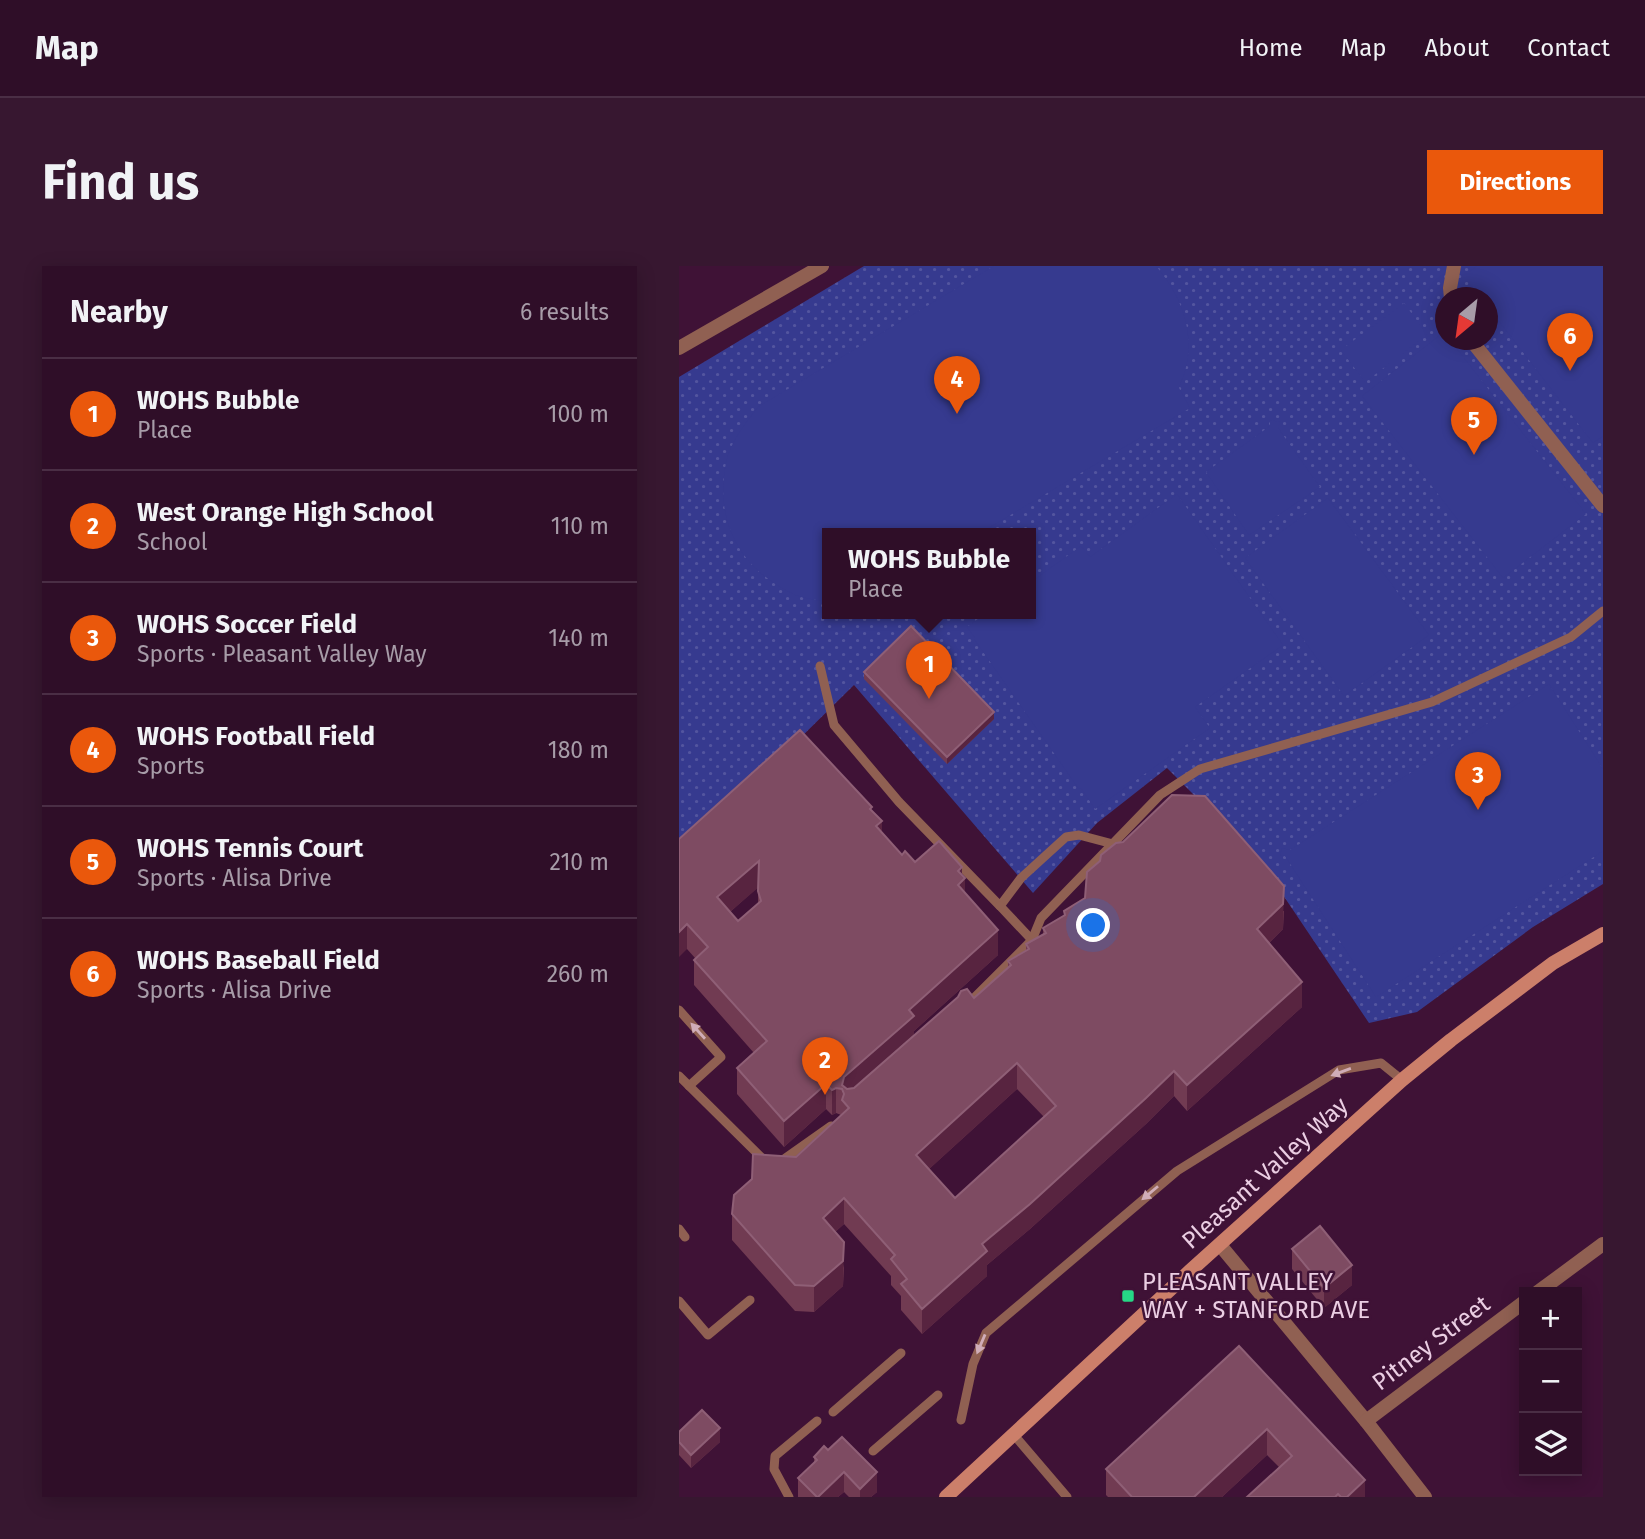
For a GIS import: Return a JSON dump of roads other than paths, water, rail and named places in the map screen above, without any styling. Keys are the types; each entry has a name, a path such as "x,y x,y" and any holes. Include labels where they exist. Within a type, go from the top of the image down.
{"main road":[{"name":"Pleasant Valley Way","path":"946,1497 1402,1080 1553,963 1603,934"}],"street":[{"path":"679,348 796,272 822,266"},
{"path":"1450,287 1454,266"},
{"path":"1479,350 1603,506"},
{"path":"1545,1287 1603,1244"},
{"path":"1220,1245 1366,1420 1419,1495"},
{"name":"Pitney Street","path":"1366,1420 1519,1307"}],"lane":[{"path":"962,1010 1032,940 1041,918 1160,795 1201,769 1432,702 1571,637 1603,611"},
{"path":"820,666 834,725 899,802 1032,940"},
{"path":"1000,906 1021,878 1066,837 1079,835 1113,844"},
{"path":"679,1010 721,1057 689,1086"},
{"path":"961,1420 973,1364 986,1333 1177,1171 1339,1070 1381,1063 1402,1080"},
{"path":"679,1076 764,1160 781,1162 837,1120"},
{"path":"679,1301 708,1335 750,1300"},
{"path":"833,1412 901,1353"},
{"path":"873,1451 938,1395"},
{"path":"789,1497 774,1469 775,1456 817,1421"},
{"path":"1014,1435 1067,1497"}],"place":[{"name":"WOHS Baseball Field","path":"1570,371"},
{"name":"WOHS Football Field","path":"957,414"},
{"name":"WOHS Tennis Court","path":"1474,455"},
{"name":"WOHS Bubble","path":"929,699"},
{"name":"WOHS Soccer Field","path":"1478,810"},
{"name":"West Orange High School","path":"825,1095"},
{"name":"PLEASANT VALLEY WAY + STANFORD AVE","path":"1128,1296"}]}
